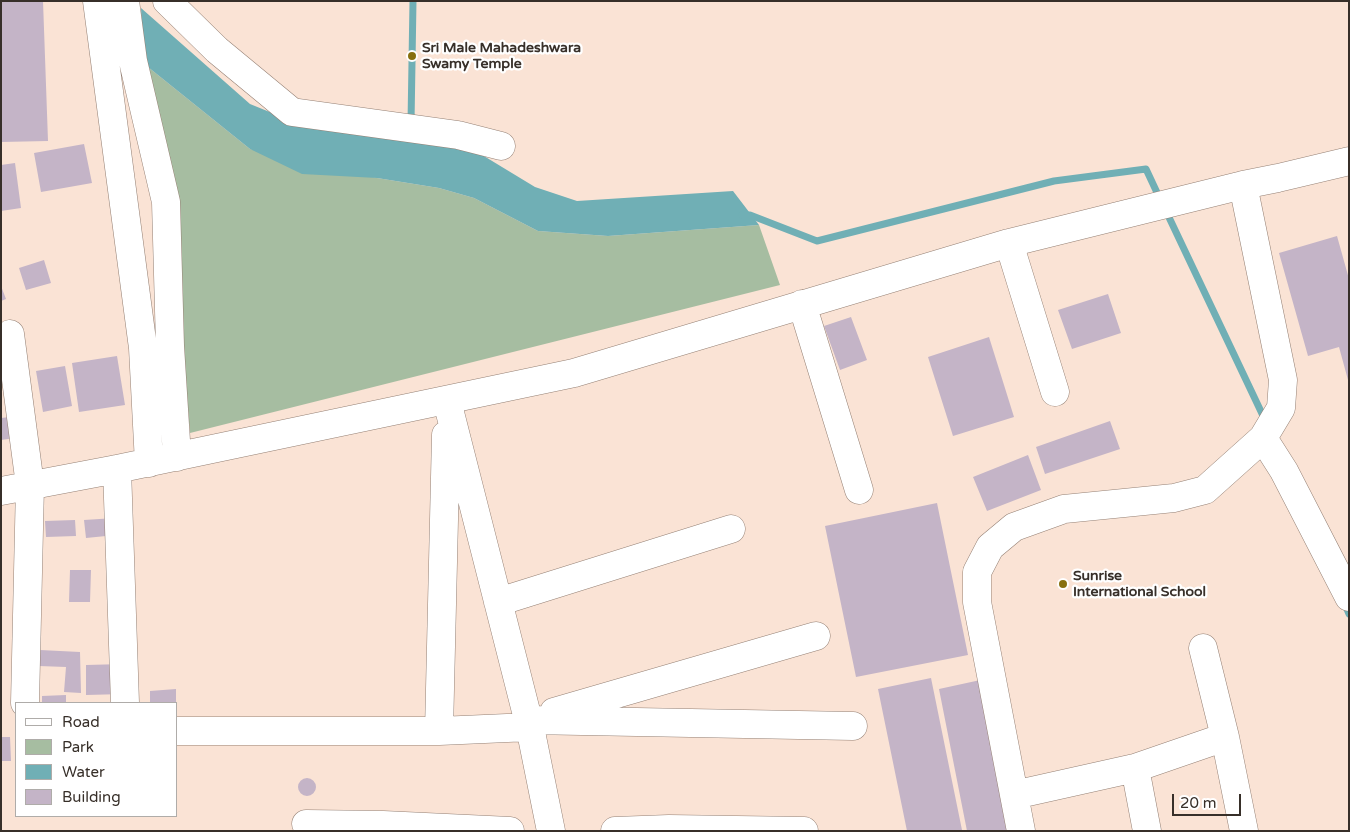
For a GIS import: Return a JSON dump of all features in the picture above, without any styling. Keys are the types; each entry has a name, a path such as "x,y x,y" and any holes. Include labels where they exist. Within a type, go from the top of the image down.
{"street":[{"path":"97,1 143,348 149,463"},
{"path":"125,1 133,61 166,202 170,346 177,457"},
{"path":"167,1 217,50 292,112 458,135 501,146"},
{"path":"1,491 149,463 574,373 1009,243 1243,185 1349,161"},
{"path":"1020,831 977,602 978,572 990,548 1014,526 1064,509 1174,498 1205,490 1263,438 1281,408 1283,380 1243,185"},
{"path":"1009,243 1055,392"},
{"path":"802,304 859,490"},
{"path":"10,334 30,485 25,702"},
{"path":"447,400 529,723 551,831"},
{"path":"439,730 447,400"},
{"path":"1263,438 1284,471 1349,597"},
{"path":"117,469 125,702"},
{"path":"498,602 731,529"},
{"path":"529,723 816,636"},
{"path":"1204,648 1244,831"},
{"path":"178,731 439,730 529,723 853,726"},
{"path":"1014,795 1135,768 1225,738"},
{"path":"1135,768 1147,831"},
{"path":"306,824 510,831"},
{"path":"615,831 804,831"}],"green space":[{"path":"143,63 250,149 377,178 439,188 474,198 538,231 608,236 759,225 780,285 190,433 174,254"}],"water":[{"path":"141,8 250,104 309,128 469,147 535,187 577,201 733,191 759,225 608,236 538,231 474,198 439,188 377,178 302,174 250,149 143,63"}],"building":[{"path":"1,1 43,1 48,141 1,142"},
{"path":"84,144 92,183 41,192 34,153"},
{"path":"15,163 21,208 1,211 1,165"},
{"path":"1337,236 1349,279 1348,380 1339,347 1308,356 1279,253"},
{"path":"44,260 51,283 26,290 19,268"},
{"path":"1,286 6,299 1,301"},
{"path":"1108,294 1121,333 1072,349 1058,310"},
{"path":"851,317 867,360 840,370 824,326"},
{"path":"989,337 1014,417 953,436 928,357"},
{"path":"117,356 125,405 79,412 72,363"},
{"path":"65,366 72,406 43,412 36,371"},
{"path":"10,417 15,438 1,440 1,418"},
{"path":"1110,421 1120,449 1045,474 1036,447"},
{"path":"1028,455 1041,490 987,511 973,477"},
{"path":"937,503 968,655 856,677 825,526"},
{"path":"115,518 116,535 86,538 84,520"},
{"path":"75,520 76,536 46,537 45,521"},
{"path":"70,570 91,570 90,602 69,602"},
{"path":"40,650 80,652 81,693 64,692 66,667 39,666"},
{"path":"124,664 124,694 86,695 86,665"},
{"path":"931,678 962,830 957,831 907,831 878,689"},
{"path":"985,679 1015,831 967,831 939,689"},
{"path":"176,689 176,702 150,702 150,691"},
{"path":"66,695 66,702 42,702 42,696"},
{"path":"1,737 10,737 11,761 1,761"},
{"path":"307,778 313,781 316,787 313,793 307,796 301,793 298,787 301,781"}],"waterway":[{"path":"411,123 413,1"},
{"path":"742,215 750,215 817,241 1054,181 1146,169 1160,199"},
{"path":"1166,211 1265,420"},
{"path":"1344,602 1349,614"}],"place":[{"name":"Sri Male Mahadeshwara Swamy Temple","path":"412,56"},
{"name":"Sunrise International School","path":"1063,584"}]}
